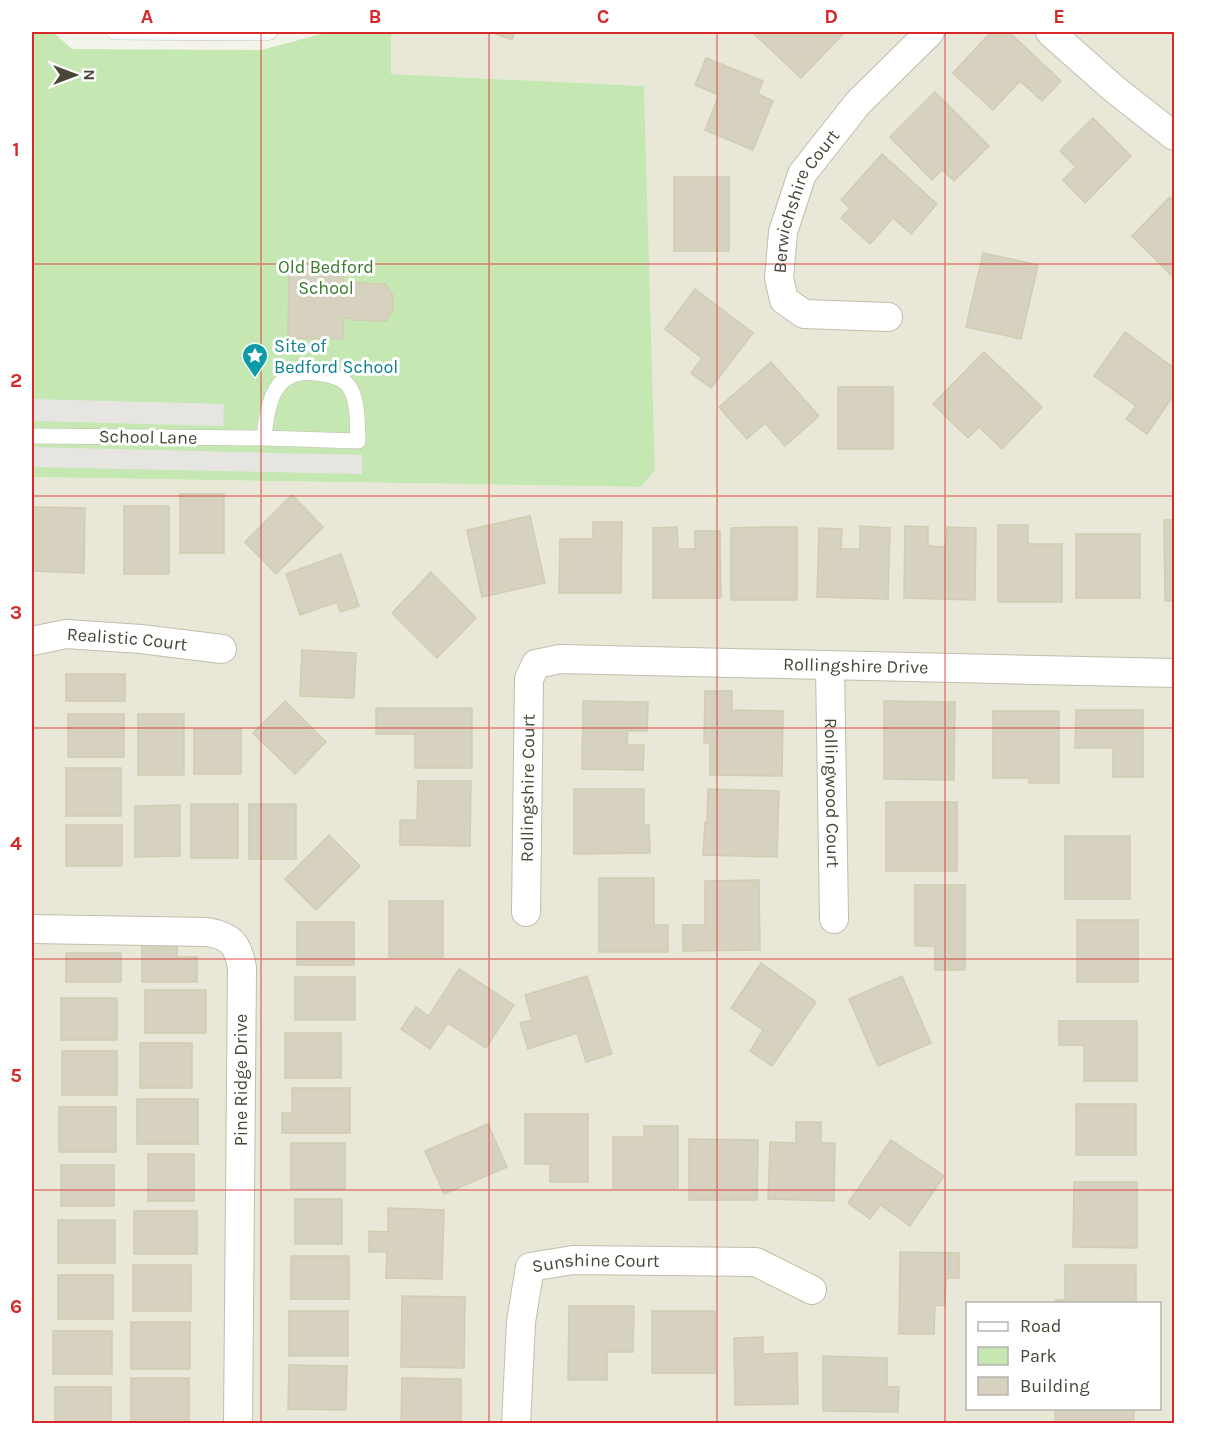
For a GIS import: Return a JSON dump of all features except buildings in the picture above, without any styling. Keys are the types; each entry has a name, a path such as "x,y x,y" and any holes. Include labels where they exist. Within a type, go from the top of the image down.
{"street":[{"name":"Berwichshire Court","path":"888,317 804,314 784,300 779,278 783,232 802,174 858,103 930,32"},
{"path":"1050,32 1113,88 1173,132"},
{"name":"Realistic Court","path":"32,641 66,634 141,639 222,649"},
{"name":"Rollingshire Drive","path":"536,664 560,660 1174,673"},
{"name":"Rollingshire Court","path":"526,912 529,679 536,664"},
{"name":"Rollingwood Court","path":"830,665 834,919"},
{"name":"Pine Ridge Drive","path":"32,929 207,932 221,934 230,940 240,955 242,980 238,1424"},
{"name":"Sunshine Court","path":"516,1424 521,1322 530,1267 573,1260 756,1262 812,1290"}],"lane":[{"path":"114,32 270,32"},
{"name":"School Lane","path":"32,436 358,441 354,398 346,384 336,378 308,372 292,374 281,381 272,393 266,413 264,438"}],"shaded area":[{"path":"391,32 1174,32 1174,1423 32,1424 32,477 641,487 655,470 644,86 391,74"},
{"path":"32,399 224,404 223,426 32,421"},
{"path":"32,447 362,455 362,474 32,467"}],"green space":[{"name":"Old Bedford School","path":"32,32 53,32 72,49 261,50 329,32 391,32 391,74 644,86 655,470 641,487 32,477"}],"place":[{"name":"Site of Bedford School","path":"255,379"}]}
